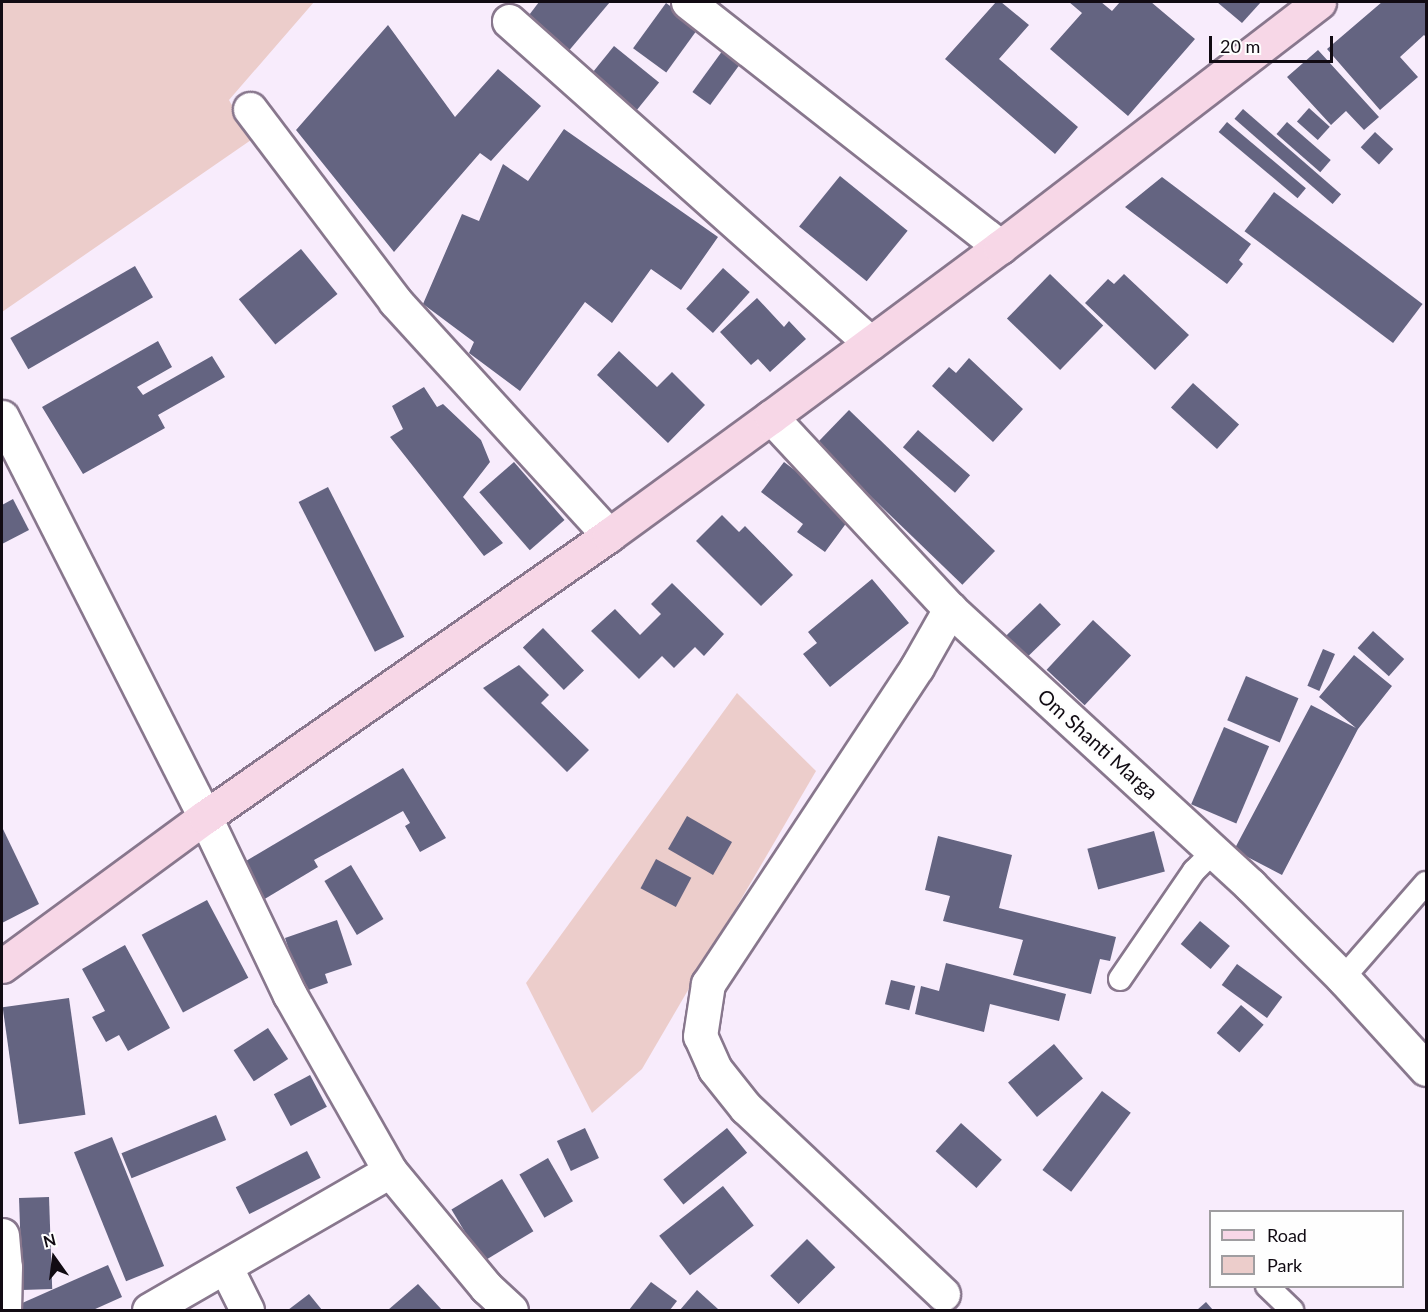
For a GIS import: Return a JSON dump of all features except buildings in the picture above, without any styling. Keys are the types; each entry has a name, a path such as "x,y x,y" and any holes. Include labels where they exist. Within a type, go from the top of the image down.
{"street":[{"path":"688,2 1000,247"},
{"path":"2,966 205,817 609,535 771,417 1000,247 1319,2"},
{"path":"509,21 871,343"},
{"path":"250,109 395,301 609,535"},
{"path":"2,417 205,817 290,995 390,1171 486,1287 511,1311"},
{"name":"Om Shanti Marga","path":"771,417 950,609 1214,851 1343,978 1426,1069"},
{"path":"943,1294 746,1108 715,1069 700,1036 708,984 904,687 950,609"},
{"path":"149,1311 390,1171"},
{"path":"2,1235 5,1267 4,1311"},
{"path":"226,1268 247,1311"}],"lane":[{"path":"1120,979 1194,871 1214,851"},
{"path":"1343,978 1426,883"},
{"path":"1268,1288 1292,1311"}],"green space":[{"path":"2,2 314,2 229,100 251,140 2,312"},
{"path":"737,693 816,771 642,1069 592,1113 526,983"}]}
